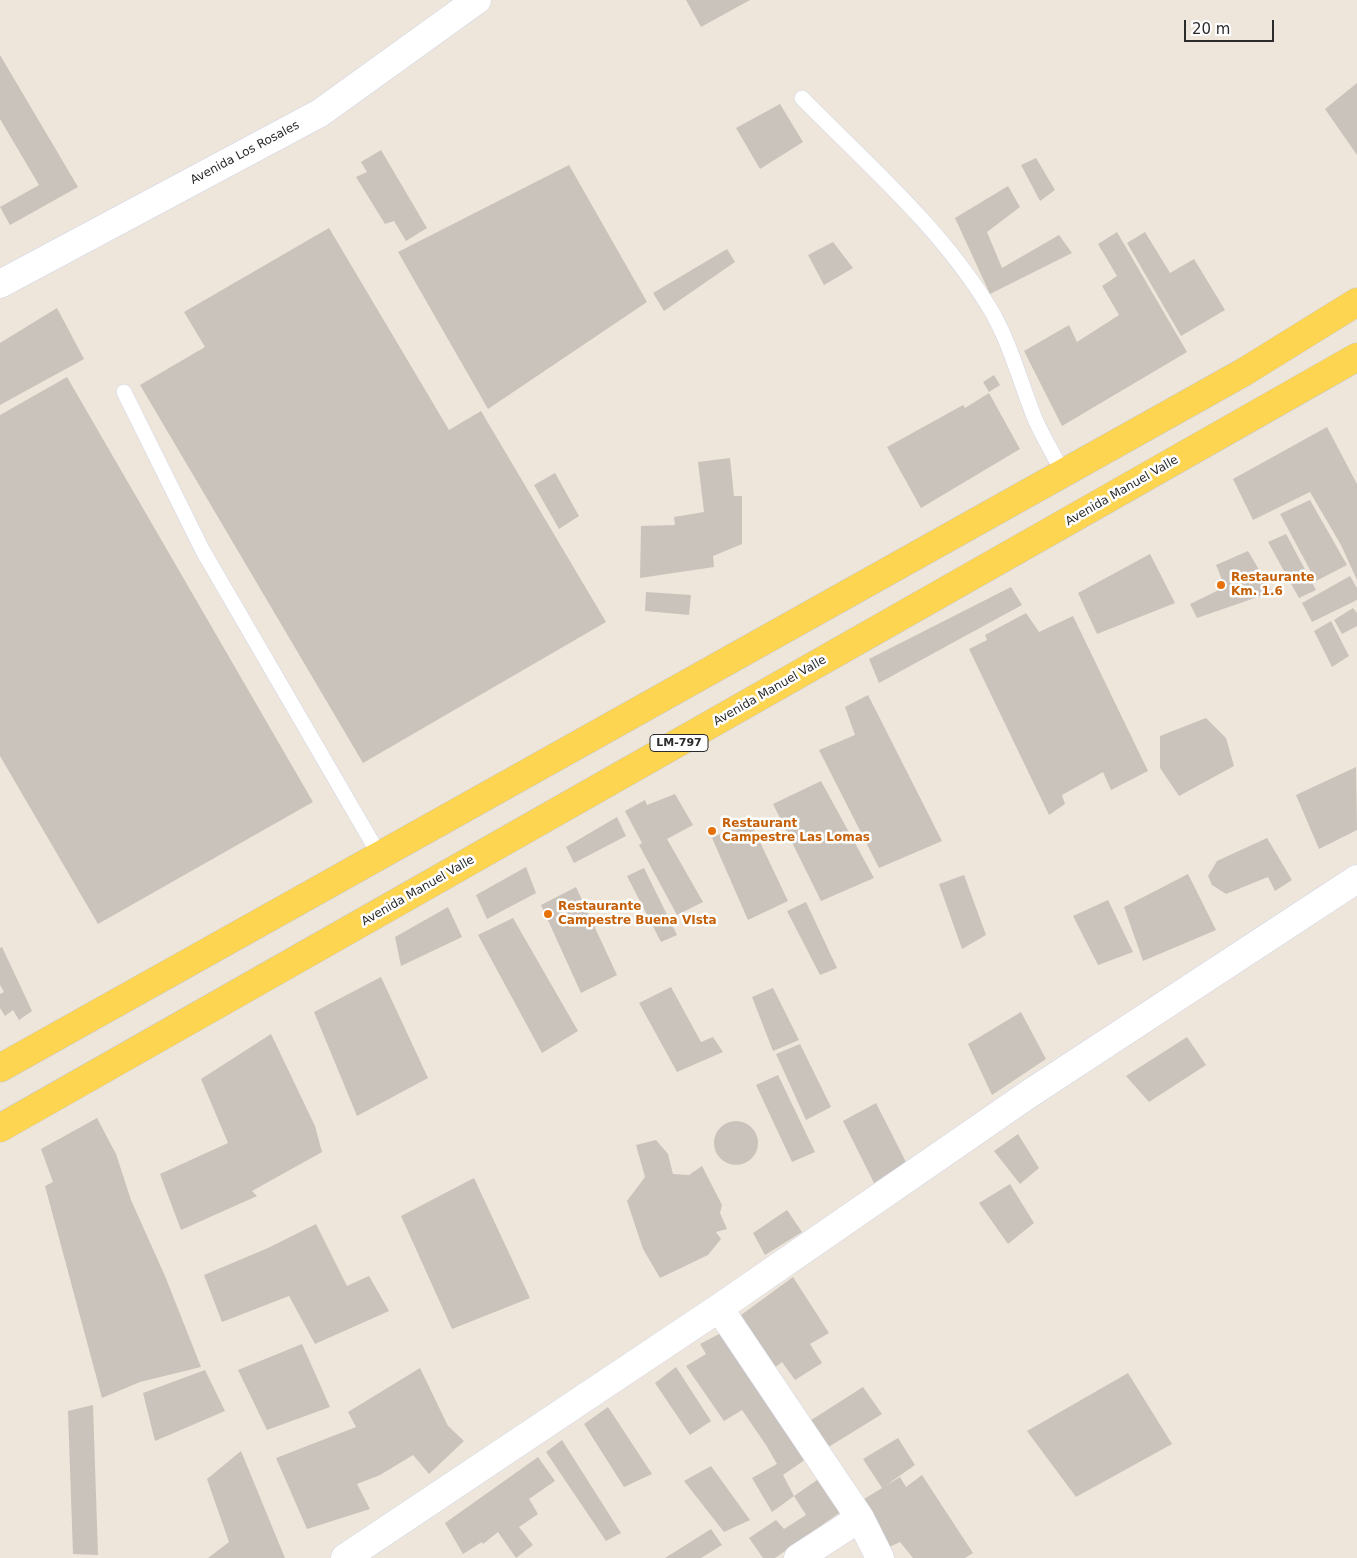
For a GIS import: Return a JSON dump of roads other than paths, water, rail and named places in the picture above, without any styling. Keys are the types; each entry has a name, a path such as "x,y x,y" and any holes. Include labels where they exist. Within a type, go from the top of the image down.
{"main road":[{"path":"0,1068 1244,372 1357,302"},
{"name":"Avenida Manuel Valle","path":"0,1128 1357,357"}],"street":[{"name":"Avenida Los Rosales","path":"0,284 320,113 476,0"},
{"path":"345,1558 719,1308 1029,1094 1357,879"},
{"path":"719,1308 860,1518 880,1558"},
{"path":"798,1558 860,1518"}],"lane":[{"path":"802,98 910,206 967,274 990,309 1008,346 1036,421 1063,473"},
{"path":"124,392 203,551 380,856"}],"place":[{"name":"Restaurante Km. 1.6","path":"1221,585"},
{"name":"Restaurant Campestre Las Lomas","path":"712,831"},
{"name":"Restaurante Campestre Buena VIsta","path":"548,914"}]}
